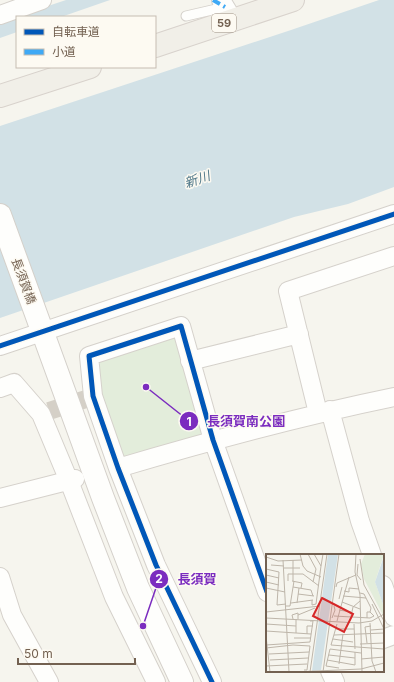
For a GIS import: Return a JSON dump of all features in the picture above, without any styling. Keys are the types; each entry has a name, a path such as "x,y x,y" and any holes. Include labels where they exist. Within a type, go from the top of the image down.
{"main road":[{"name":"59","path":"156,45 226,9 293,0"},
{"path":"0,96 87,68"}],"street":[{"path":"0,15 42,0"},
{"path":"0,346 41,329 394,214"},
{"name":"長須賀橋","path":"0,215 103,498 138,588 182,682"},
{"path":"372,554 299,334 288,292 394,256"},
{"path":"212,682 156,565 89,398 89,356 181,326 213,440 266,589"},
{"path":"190,360 299,334"},
{"path":"0,388 14,383 45,413 72,480 114,597 156,682"},
{"path":"118,468 213,440 324,412 394,397"},
{"path":"0,498 72,480"},
{"path":"0,577 12,615 50,682"},
{"path":"384,588 394,617"},
{"path":"384,639 394,635"},
{"path":"330,672 335,682"}],"lane":[{"path":"186,16 226,9"}],"green space":[{"path":"172,336 178,339 203,435 125,457 118,453 102,410 99,364 103,357"}],"water":[{"path":"66,0 110,0 64,16 18,16"},
{"name":"新川","path":"379,0 394,0 394,187 348,204 294,217 0,318 0,126"},
{"path":"16,17 16,32 0,38 0,22"}],"tunnel":[{"path":"49,411 86,399"}],"marked path":[{"path":"213,0 225,7"}],"cycle path":[{"path":"0,346 394,214"},
{"path":"212,682 156,565 118,468 93,396 89,356 181,326 213,440 266,589"}],"place":[{"name":"長須賀南公園","path":"146,387"},
{"name":"長須賀","path":"143,626"}]}
